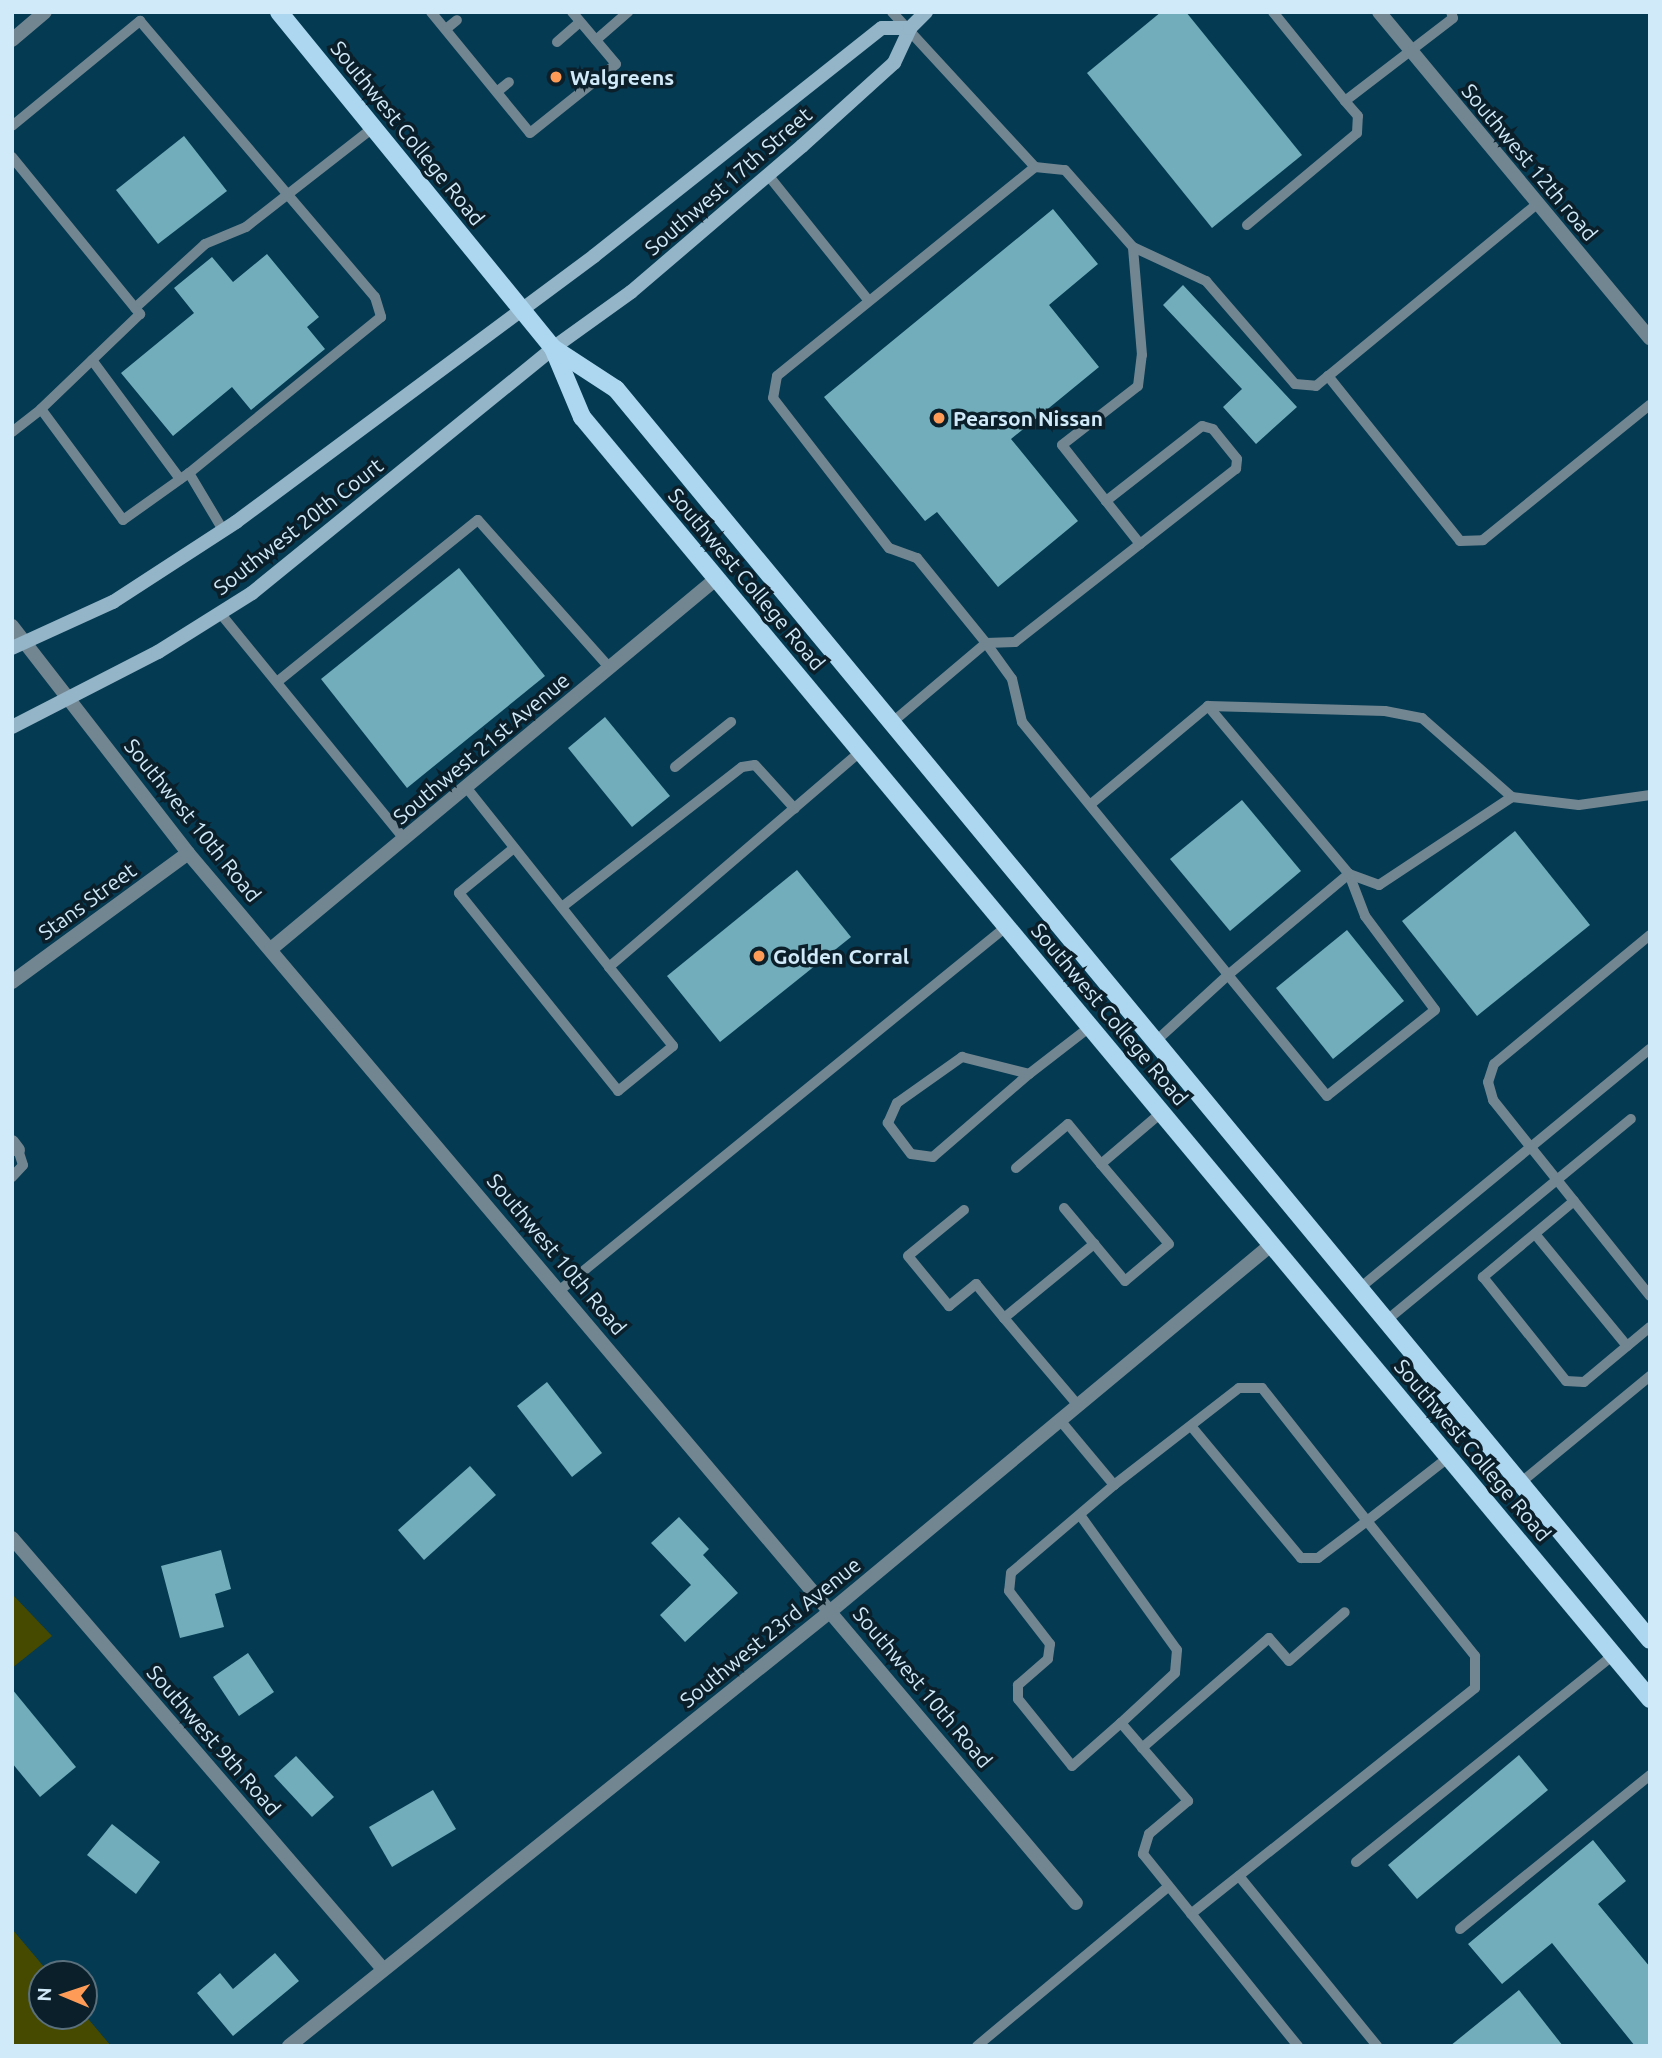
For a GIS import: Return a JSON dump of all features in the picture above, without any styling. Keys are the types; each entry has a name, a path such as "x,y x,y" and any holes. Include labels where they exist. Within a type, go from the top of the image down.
{"main road":[{"name":"Southwest College Road","path":"279,12 553,348 582,417 1650,1699"},
{"name":"Southwest 17th Street","path":"553,348 631,292 894,63 910,28 926,12"},
{"name":"Southwest 17th Street","path":"521,307 881,28 910,28"},
{"name":"Southwest 20th Court","path":"19,645 113,602 223,530 521,307"},
{"name":"Southwest College Road","path":"553,348 616,389 889,725 1157,1040 1650,1640"},
{"name":"Southwest 20th Court","path":"12,727 158,652 252,593 553,348"}],"street":[{"path":"12,40 45,12"},
{"name":"Southwest 12th road","path":"1379,12 1650,338"},
{"name":"Southwest 21st Avenue","path":"271,949 717,578"},
{"name":"Southwest 10th Road","path":"12,626 19,645 69,696 188,853 832,1610 1076,1903"},
{"name":"Stans Street","path":"12,982 188,853"},
{"name":"Southwest 23rd Avenue","path":"289,2046 832,1610 1272,1244"},
{"name":"Southwest 9th Road","path":"12,1538 383,1969"}],"lane":[{"path":"432,12 530,132 616,64 572,12"},
{"path":"596,40 628,12"},
{"path":"892,12 910,28 1035,167 1065,170 1133,247 1206,281 1295,384 1316,386 1537,204"},
{"path":"1247,225 1357,132 1358,116 1273,12"},
{"path":"1345,101 1453,18 1451,12"},
{"path":"446,29 457,20"},
{"path":"12,126 140,21 285,197 375,297 381,317 185,476 123,520 41,409"},
{"path":"557,42 580,22"},
{"path":"469,58 480,50"},
{"path":"498,92 509,82"},
{"path":"135,308 205,244 246,227 374,127"},
{"path":"12,157 140,314 41,409 12,432"},
{"path":"1035,167 777,376 773,398 889,548 917,558 986,643 1012,678 1022,722 1327,1096 1435,1010 1365,916 1349,874 1208,706"},
{"path":"768,175 870,301"},
{"path":"1133,247 1142,355 1138,386 1062,445 1140,544"},
{"path":"92,360 185,476 223,530"},
{"path":"1328,376 1460,541 1483,540 1650,405"},
{"path":"889,725 986,643 1015,642 1236,469 1237,459 1221,439 1202,426 1106,501"},
{"path":"277,682 478,520 610,668"},
{"path":"220,613 404,839"},
{"path":"1091,804 1208,706 1384,711 1422,718 1512,797 1579,805 1650,795"},
{"path":"675,767 731,722"},
{"path":"609,967 861,751"},
{"path":"562,907 742,767 755,765 795,809"},
{"path":"466,787 673,1046 618,1091 459,892 514,848"},
{"path":"1349,874 1379,885 1512,797"},
{"path":"1157,1040 1228,975 1349,874"},
{"path":"560,1290 1007,926"},
{"path":"1650,935 1494,1064 1488,1082 1493,1100 1650,1296"},
{"path":"1029,1073 962,1057 897,1103 888,1123 911,1154 933,1157 1029,1073 1091,1026"},
{"path":"1361,1287 1650,1049"},
{"path":"1101,1164 1162,1112"},
{"path":"1387,1320 1556,1177 1631,1118"},
{"path":"1016,1168 1068,1124 1168,1244 1125,1281 1064,1208"},
{"path":"12,1177 23,1165 15,1146"},
{"path":"1574,1201 1483,1277 1566,1381 1584,1382 1650,1327"},
{"path":"964,1210 908,1256 949,1306 976,1284 1077,1404"},
{"path":"1535,1234 1627,1346"},
{"path":"1004,1318 1094,1244"},
{"path":"1520,1484 1650,1376"},
{"path":"1080,1516 1177,1650 1175,1673 1072,1766 1018,1699 1018,1685 1048,1659 1050,1644 1009,1591 1011,1573 1114,1485 1239,1388 1262,1388 1475,1656 1475,1688 1191,1914"},
{"path":"1059,1419 1114,1485"},
{"path":"1191,1426 1301,1558 1318,1558 1448,1457"},
{"path":"1142,1748 1269,1638 1289,1661 1345,1612"},
{"path":"1356,1862 1613,1655"},
{"path":"1121,1723 1188,1801 1149,1834 1143,1854 1298,2046"},
{"path":"1460,1929 1650,1775"},
{"path":"1239,1876 1377,2046"},
{"path":"977,2046 1168,1887"}],"shaded area":[{"path":"12,1594 52,1636 12,1668"},
{"path":"12,1929 38,1960 28,1960 28,2030 98,2030 111,2046 12,2046"}],"building":[{"path":"1161,12 1186,12 1302,155 1212,228 1087,73"},
{"path":"184,136 227,191 158,244 116,190"},
{"name":"Pearson Nissan","path":"1053,209 1098,264 1049,305 1099,367 1011,439 1078,521 998,587 937,512 925,521 824,397"},
{"path":"267,254 319,317 307,327 325,349 251,410 232,387 173,436 121,373 194,313 174,288 212,257 233,282"},
{"path":"1183,285 1297,407 1256,444 1223,407 1242,389 1163,305"},
{"path":"459,568 545,676 407,788 321,679"},
{"path":"605,717 670,796 632,827 568,748"},
{"path":"1242,800 1301,871 1230,931 1170,859"},
{"path":"1515,831 1590,925 1477,1016 1402,921"},
{"name":"Golden Corral","path":"797,870 851,937 720,1042 667,976"},
{"path":"1347,930 1404,1001 1333,1059 1276,988"},
{"path":"547,1382 602,1453 572,1477 517,1406"},
{"path":"470,1466 496,1495 424,1560 398,1530"},
{"path":"679,1517 709,1549 703,1555 738,1593 685,1642 660,1615 691,1585 651,1543"},
{"path":"221,1550 231,1589 215,1594 224,1627 180,1638 161,1566"},
{"path":"248,1653 274,1692 239,1716 213,1677"},
{"path":"12,1689 76,1767 40,1797 12,1763"},
{"path":"1519,1755 1548,1790 1417,1899 1388,1865"},
{"path":"296,1756 334,1797 312,1817 274,1776"},
{"path":"433,1790 456,1829 392,1867 369,1827"},
{"path":"112,1824 160,1862 136,1894 87,1855"},
{"path":"1593,1840 1626,1881 1598,1904 1650,1967 1650,2046 1635,2046 1552,1943 1502,1984 1468,1944"},
{"path":"275,1953 299,1981 233,2036 197,1993 220,1973 233,1989"},
{"path":"1519,1990 1563,2046 1450,2046"}],"place":[{"name":"Walgreens","path":"556,77"},
{"name":"Pearson Nissan","path":"939,418"},
{"name":"Golden Corral","path":"759,956"}]}
